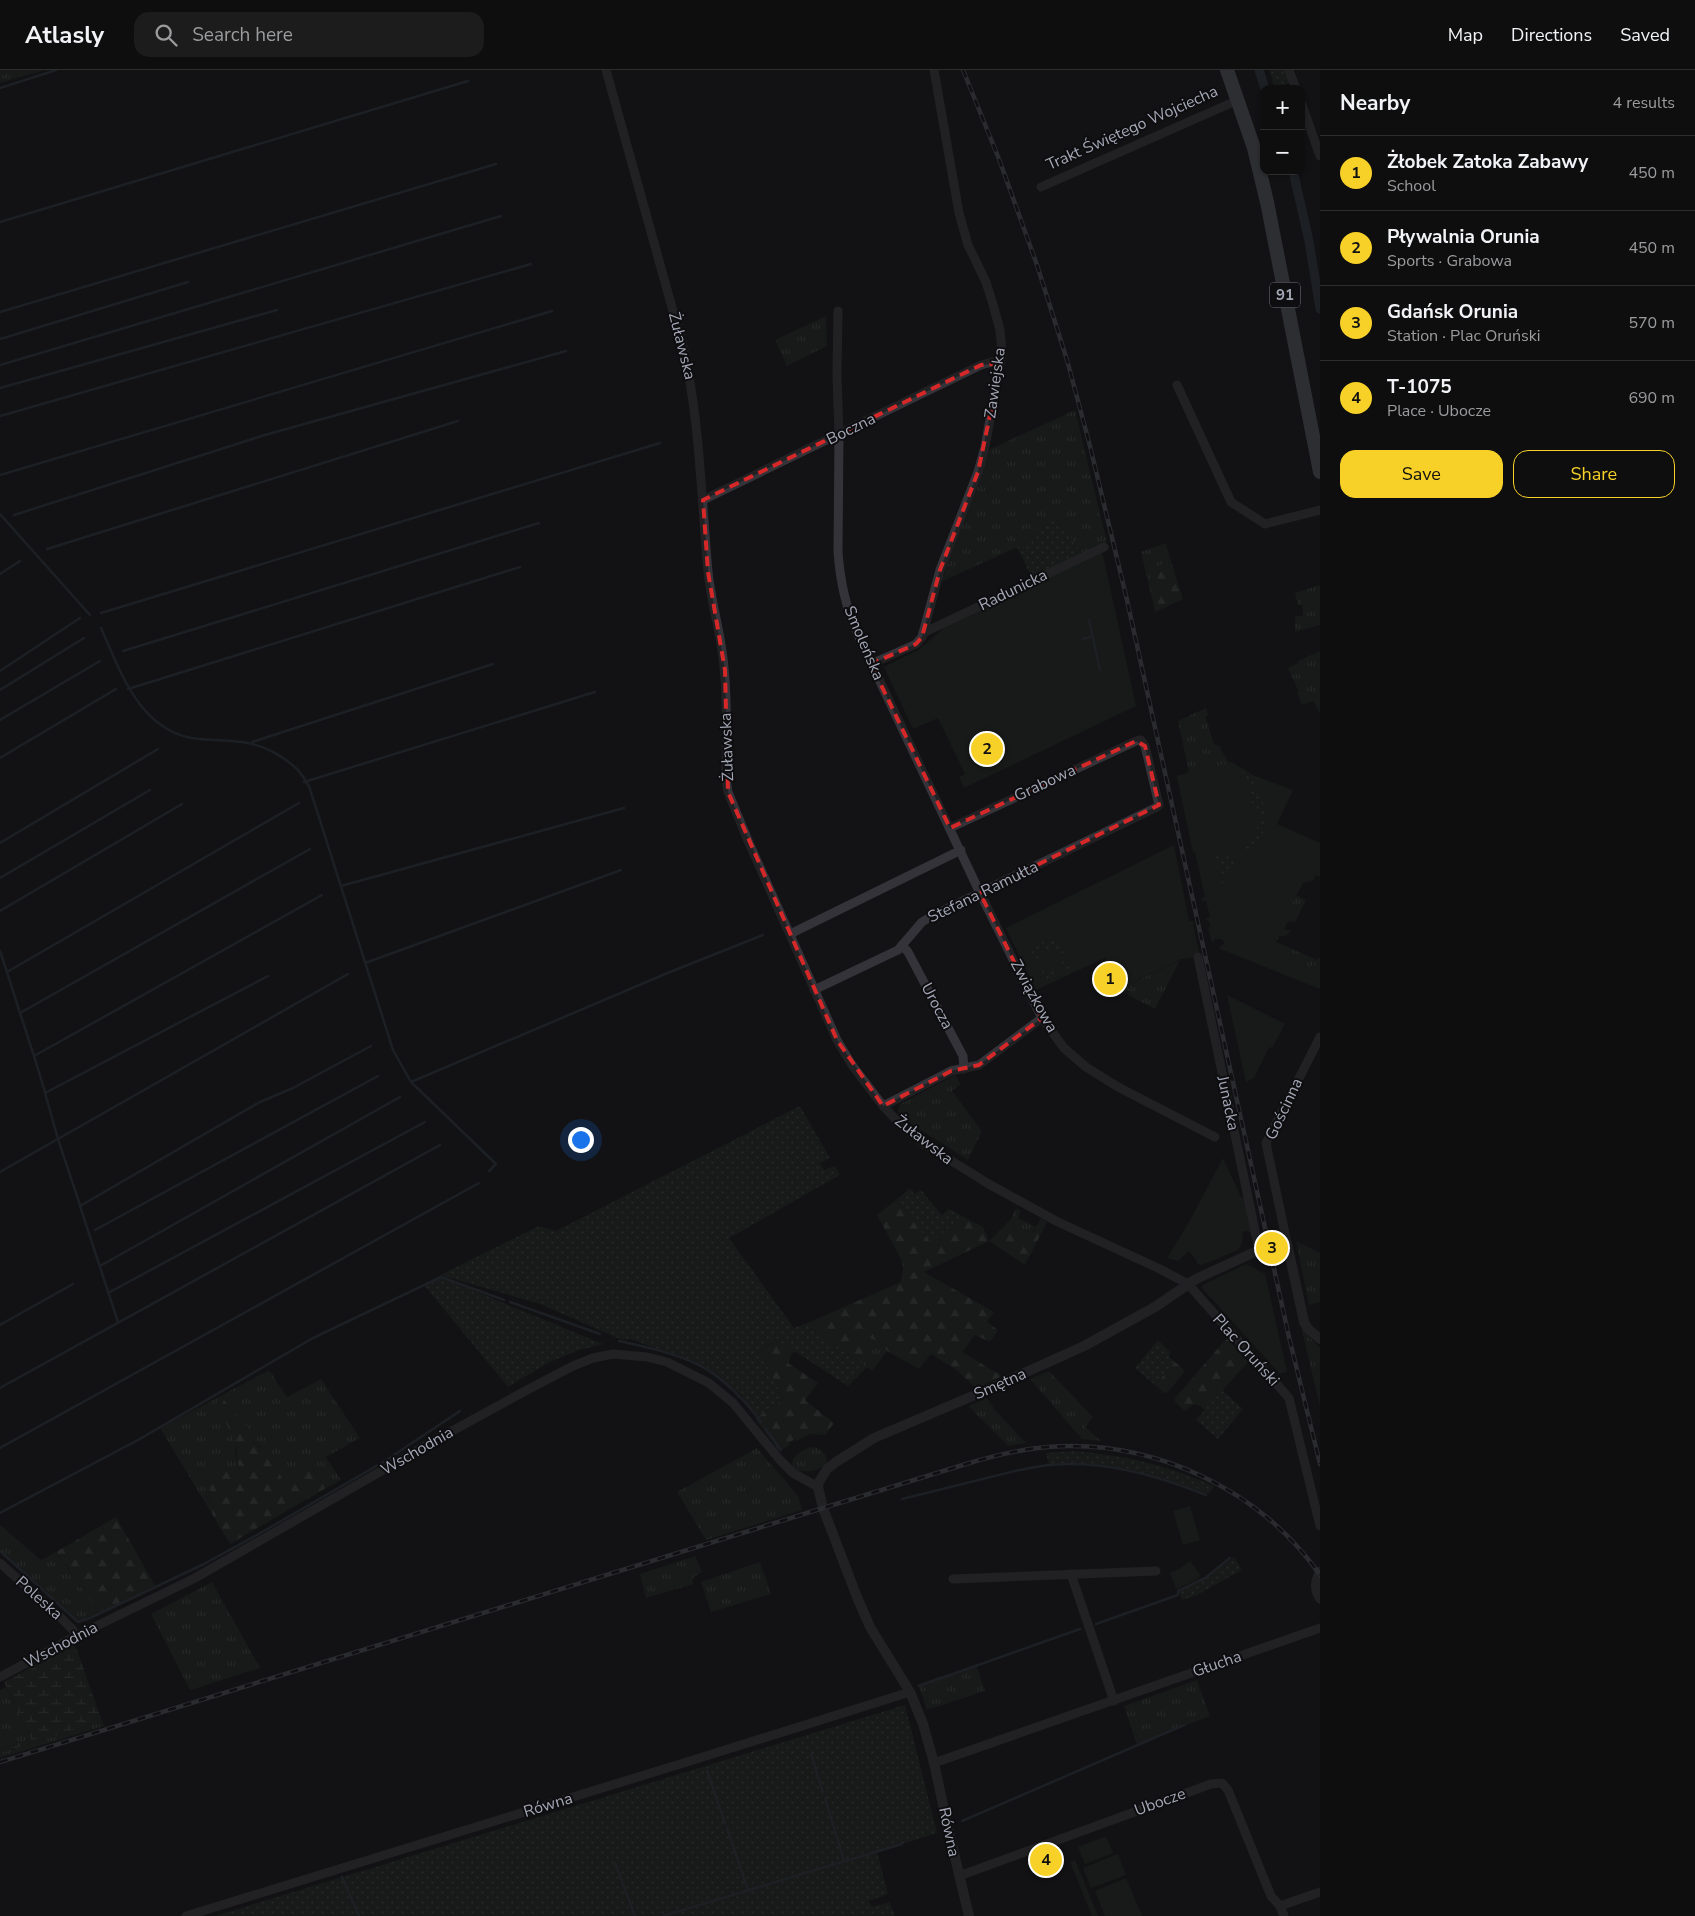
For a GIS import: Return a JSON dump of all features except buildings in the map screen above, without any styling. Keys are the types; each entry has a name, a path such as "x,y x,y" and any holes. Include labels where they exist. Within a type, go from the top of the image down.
{"main road":[{"name":"Trakt Świętego Wojciecha","path":"1227,70 1254,148 1267,202 1320,472"}],"street":[{"name":"Żuławska","path":"606,70 692,384 708,572 713,610 725,670 726,779 728,792 814,990 848,1059 883,1106 914,1137 947,1160 1058,1222 1188,1284"},
{"name":"Zawiejska","path":"923,633 940,570 980,463 1001,363 1002,345 998,321 986,282 968,245 955,195 934,70"},
{"path":"1289,70 1295,85"},
{"name":"Trakt Świętego Wojciecha","path":"1041,187 1238,100"},
{"path":"1305,113 1320,156"},
{"name":"Smoleńska","path":"838,311 839,567 853,623 980,893"},
{"name":"Boczna","path":"703,500 981,365 992,362 1001,363"},
{"path":"1177,386 1231,502 1265,524 1320,510"},
{"name":"Radunicka","path":"923,633 1104,547"},
{"path":"871,664 916,644 923,633"},
{"name":"Grabowa","path":"950,828 1141,740"},
{"name":"Stefana Ramułta","path":"814,990 894,952 927,918 1159,805 1145,746 1141,740"},
{"path":"790,934 961,850"},
{"name":"Związkowa","path":"980,893 1042,1018 1064,1048 1086,1067 1118,1087 1215,1137"},
{"name":"Urocza","path":"902,945 908,952 963,1056 964,1069"},
{"name":"Junacka","path":"1198,957 1259,1250"},
{"path":"883,1106 952,1071 979,1065 1042,1018"},
{"name":"Gościnna","path":"1287,1243 1266,1143 1320,1037"},
{"path":"1188,1284 1259,1250 1287,1243 1304,1322 1308,1329 1320,1339"},
{"name":"Smętna","path":"818,1487 822,1475 827,1469 859,1446 1092,1342 1155,1306 1188,1284"},
{"name":"Plac Oruński","path":"1188,1284 1289,1398 1320,1526"},
{"name":"Wschodnia","path":"0,1677 76,1636 194,1578 430,1443 573,1366 593,1358 613,1354 647,1357 667,1362 709,1384 733,1403 793,1473 818,1487"},
{"name":"Równa","path":"818,1487 828,1522 866,1619 910,1692 918,1709 934,1762 969,1916"},
{"name":"Poleska","path":"0,1563 58,1615 73,1630 76,1636"},
{"path":"953,1579 1156,1571"},
{"path":"1320,1571 1315,1583 1315,1589 1320,1599"},
{"path":"1071,1574 1114,1700"},
{"name":"Głucha","path":"934,1762 1320,1628"},
{"name":"Równa","path":"186,1916 910,1692"},
{"name":"Ubocze","path":"959,1876 1211,1784 1222,1782 1228,1790 1271,1896 1280,1906 1284,1916"},
{"path":"1280,1906 1320,1892"}],"highlighted area":[{"path":"1001,363 978,472 940,570 922,637 916,644 871,664 950,828 1136,741 1145,746 1159,805 980,893 1042,1018 979,1065 951,1071 883,1106 837,1040 728,792 725,670 708,572 703,500 981,365"}],"green space":[{"path":"0,70 45,70 0,83"},
{"path":"1269,70 1285,70 1290,83 1274,85"},
{"path":"826,316 827,346 787,366 775,340"},
{"path":"1075,410 1107,542 1081,554 1071,537 1057,520 1037,538 941,582 988,450"},
{"path":"1057,519 1081,554 1032,578 1017,547 1036,538 1033,530"},
{"path":"1166,543 1170,558 1160,568 1156,582 1149,586 1141,552"},
{"path":"1102,551 1136,706 964,788 959,777 965,774 938,718 913,729 884,667 918,650 949,624"},
{"path":"1170,558 1183,599 1155,612 1149,586 1156,582 1160,568"},
{"path":"1320,585 1320,625 1295,632 1295,616 1303,616 1302,605 1298,605 1295,593"},
{"path":"1320,651 1320,714 1313,701 1302,705 1297,693 1299,692 1288,668"},
{"path":"1206,708 1208,715 1205,716 1214,744 1219,746 1229,763 1232,762 1195,852 1193,852 1177,776 1189,772 1178,721"},
{"path":"1232,762 1253,775 1293,790 1277,824 1320,843 1320,877 1316,875 1313,881 1303,883 1269,948 1309,967 1320,963 1320,989 1218,948 1225,943 1222,939 1215,939 1212,943 1208,928 1210,926 1209,922 1205,918 1210,917 1206,901 1202,902 1201,898 1205,897 1195,852 1193,852 1177,776"},
{"path":"1240,767 1250,774 1266,812 1265,828 1262,835 1245,860 1243,856 1247,840 1254,835 1259,824 1258,809 1251,802 1249,785"},
{"path":"1174,845 1189,921 1194,921 1200,957 1181,959 1121,988 1105,958 1036,990 1006,928"},
{"path":"1217,851 1233,859 1235,862 1222,884 1215,854"},
{"path":"1295,895 1306,900 1295,922 1287,922 1284,930 1291,930 1290,932 1286,936 1279,936 1276,942 1317,960 1320,957 1320,972 1259,951"},
{"path":"1056,936 1070,968 1046,980 1042,972 1045,968 1051,972 1062,966 1063,954 1052,947 1041,952 1040,958 1035,958 1030,948"},
{"path":"1180,960 1155,1009 1128,995 1129,991 1126,994 1122,992 1121,988"},
{"path":"1227,995 1285,1024 1272,1048 1269,1047 1254,1078 1246,1082"},
{"path":"955,1075 961,1084 952,1091 982,1131 968,1160 905,1120 898,1112 900,1104"},
{"path":"800,1106 830,1158 820,1163 824,1170 835,1166 840,1175 729,1238 794,1328 805,1324 867,1367 848,1386 776,1339 760,1352 784,1399 758,1417 740,1394 705,1366 630,1339 622,1340 540,1304 440,1275 539,1226 556,1231"},
{"path":"1223,1158 1241,1197 1247,1197 1254,1232 1243,1231 1242,1243 1238,1250 1202,1265 1197,1264 1189,1251 1178,1261 1167,1258 1188,1224"},
{"path":"910,1188 914,1194 921,1190 942,1215 949,1209 962,1216 931,1243 896,1200"},
{"path":"896,1200 931,1242 962,1216 983,1227 989,1241 924,1272 994,1312 987,1322 998,1330 990,1342 975,1335 962,1352 1002,1376 976,1388 954,1368 931,1354 919,1369 887,1351 880,1342 870,1338 863,1341 866,1356 863,1362 857,1360 805,1324 901,1282 902,1261 877,1215"},
{"path":"1016,1208 1021,1211 1018,1218 1036,1227 1024,1239 1016,1231 1015,1223 1010,1220"},
{"path":"1041,1218 1047,1222 1025,1265 989,1241 1010,1220 1015,1223 1016,1231 1024,1239 1034,1231"},
{"path":"1296,1241 1320,1253 1320,1302 1309,1305"},
{"path":"1246,1264 1265,1274 1287,1372 1280,1374 1202,1288 1203,1285"},
{"path":"441,1277 603,1344 576,1351 548,1363 508,1387 424,1285"},
{"path":"1301,1329 1320,1348 1320,1406 1302,1331"},
{"path":"870,1337 880,1342 887,1351 872,1371 857,1360 863,1361 866,1356 863,1341"},
{"path":"1227,1338 1248,1362 1205,1410 1199,1405 1194,1404 1185,1411 1175,1402 1175,1398"},
{"path":"777,1339 796,1352 792,1353 788,1363 818,1383 805,1400 834,1423 825,1435 811,1434 796,1441 795,1439 789,1443 790,1445 779,1451 755,1419 784,1399 760,1352"},
{"path":"1158,1340 1171,1353 1169,1356 1175,1362 1155,1385 1135,1368"},
{"path":"1175,1362 1185,1371 1168,1392 1164,1393 1155,1385"},
{"path":"269,1370 287,1397 321,1379 360,1438 326,1457 341,1480 326,1488 310,1465 288,1479 282,1479 270,1451 257,1446 245,1424 235,1446 240,1470 210,1481 208,1500 213,1506 212,1514 160,1428"},
{"path":"1049,1371 1093,1417 1085,1427 1101,1441 1082,1439 1030,1379"},
{"path":"1222,1390 1243,1409 1218,1439 1196,1420"},
{"path":"987,1398 995,1410 1026,1443 1008,1446 968,1406"},
{"path":"219,1400 224,1400 245,1424 257,1446 270,1451 282,1479 288,1479 291,1467 310,1465 326,1488 230,1544 212,1514 213,1506 208,1501 210,1486 206,1473 226,1467 236,1471 240,1470 236,1446 216,1403"},
{"path":"810,1447 822,1451 826,1456 827,1462 820,1468 812,1471 794,1469 792,1465 796,1456"},
{"path":"757,1448 798,1496 802,1510 706,1540 677,1492"},
{"path":"1073,1451 1110,1455 1145,1462 1179,1472 1214,1486 1209,1494 1132,1470 1069,1463 1049,1464 1046,1453"},
{"path":"1190,1506 1200,1540 1183,1545 1173,1511"},
{"path":"116,1517 156,1587 99,1612 56,1552"},
{"path":"0,1525 41,1560 56,1552 99,1612 78,1622 0,1551"},
{"path":"695,1556 702,1572 692,1580 693,1584 646,1598 640,1574"},
{"path":"1234,1557 1242,1570 1195,1596 1182,1600 1178,1590 1205,1579"},
{"path":"1190,1561 1201,1576 1176,1589 1170,1573"},
{"path":"760,1562 771,1594 711,1612 701,1582"},
{"path":"212,1582 260,1668 190,1690 151,1614"},
{"path":"73,1645 77,1650 102,1721 0,1753 0,1749 31,1739 4,1682"},
{"path":"976,1665 985,1691 927,1710 918,1684"},
{"path":"1197,1680 1210,1716 1137,1745 1124,1706"},
{"path":"6,1687 31,1739 0,1749 0,1690"},
{"path":"905,1705 937,1833 877,1852 888,1894 869,1901 872,1907 890,1902 895,1916 215,1916"},
{"path":"102,1721 104,1726 0,1758 0,1753"},
{"path":"1106,1836 1113,1853 1085,1864 1078,1847"},
{"path":"1118,1854 1126,1875 1091,1888 1083,1868"},
{"path":"1075,1860 1098,1916 1092,1916 1070,1862"},
{"path":"1126,1878 1142,1916 1105,1916 1095,1891"}],"waterway":[{"path":"0,88 56,70"},
{"path":"1259,70 1264,85"},
{"path":"0,222 468,81"},
{"path":"0,312 496,164"},
{"path":"1294,175 1309,241 1320,309"},
{"path":"0,365 501,216"},
{"path":"0,416 531,264"},
{"path":"0,339 188,282"},
{"path":"0,388 277,310"},
{"path":"0,475 552,311"},
{"path":"14,515 265,435 566,351"},
{"path":"47,549 458,421"},
{"path":"101,613 660,443"},
{"path":"0,514 90,615"},
{"path":"123,651 539,523"},
{"path":"0,574 20,561"},
{"path":"128,689 520,567"},
{"path":"0,671 80,618"},
{"path":"1089,620 1100,670"},
{"path":"101,628 126,682 148,714 162,726 179,735 199,739 254,744 287,761 302,776 309,786 393,1050 411,1082 496,1164 489,1171"},
{"path":"1082,639 1092,637"},
{"path":"0,690 84,638"},
{"path":"0,720 100,661"},
{"path":"252,742 493,664"},
{"path":"0,758 116,689"},
{"path":"304,782 595,692"},
{"path":"0,843 158,749"},
{"path":"0,878 150,790"},
{"path":"20,1013 7,972 299,803"},
{"path":"0,911 182,804"},
{"path":"341,886 624,808"},
{"path":"34,1056 20,1013 310,849"},
{"path":"365,963 621,870"},
{"path":"45,1092 34,1056 322,895"},
{"path":"411,1082 670,972 763,935"},
{"path":"0,951 7,972"},
{"path":"0,1172 348,974"},
{"path":"80,1205 45,1093 268,976"},
{"path":"118,1322 80,1206 260,1102 293,1088 371,1046"},
{"path":"95,1230 378,1076"},
{"path":"100,1266 400,1097"},
{"path":"108,1293 425,1122"},
{"path":"0,1388 440,1145"},
{"path":"0,1448 479,1183"},
{"path":"0,1513 138,1440 313,1338 441,1277 504,1300"},
{"path":"0,1325 73,1284"},
{"path":"510,1302 600,1334"},
{"path":"619,1341 650,1348 699,1365 733,1390 761,1422"},
{"path":"0,1551 78,1622 204,1564 257,1535 385,1461 460,1411"},
{"path":"765,1428 781,1450"},
{"path":"1020,1470 1068,1464 1115,1468 1161,1479 1206,1495"},
{"path":"902,1499 1019,1470"},
{"path":"1096,1624 1178,1595 1178,1591 1205,1578 1230,1558"},
{"path":"919,1686 1080,1629"},
{"path":"962,1821 1184,1725"},
{"path":"811,1754 823,1793"},
{"path":"707,1771 725,1823"},
{"path":"825,1798 844,1861"},
{"path":"727,1828 748,1890"},
{"path":"663,1916 902,1844"},
{"path":"615,1863 635,1916"},
{"path":"342,1877 359,1916"}],"railway":[{"path":"963,70 999,159 1037,265 1067,360 1090,446 1127,600 1289,1337 1320,1464"},
{"path":"0,1762 966,1464 1027,1449 1087,1447 1126,1452 1164,1461 1201,1476 1235,1495 1267,1518 1295,1544 1320,1575"}],"place":[{"name":"Pływalnia Orunia","path":"987,749"},
{"name":"Żłobek Zatoka Zabawy","path":"1110,979"},
{"name":"Gdańsk Orunia","path":"1272,1248"},
{"name":"T-1075","path":"1046,1860"}]}
